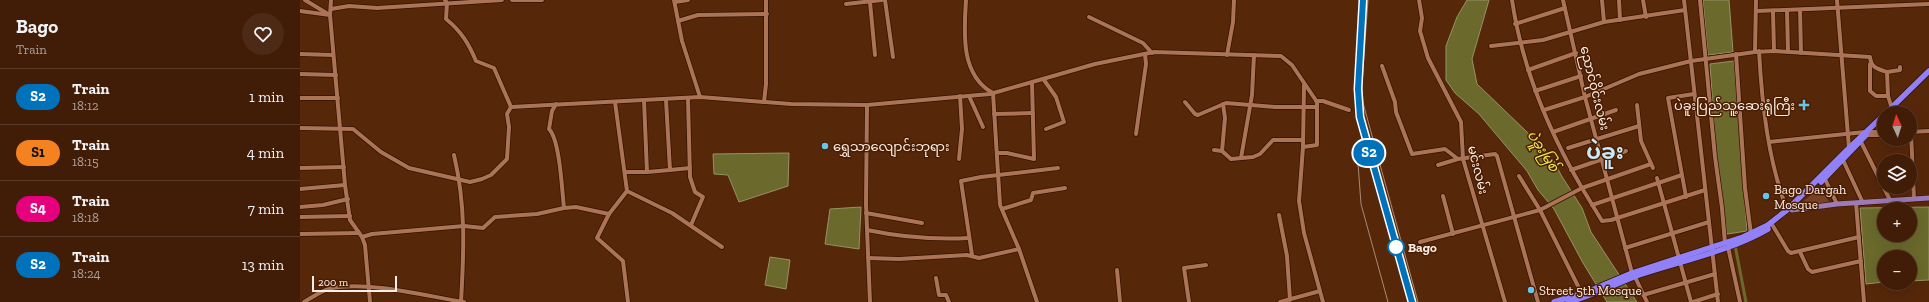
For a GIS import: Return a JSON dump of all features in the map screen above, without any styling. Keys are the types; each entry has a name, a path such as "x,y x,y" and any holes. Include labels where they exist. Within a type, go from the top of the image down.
{"highway":[{"path":"1897,106 1929,71"},
{"path":"1897,106 1929,75"},
{"path":"1823,177 1849,148 1877,122"},
{"path":"1566,302 1585,297 1632,276 1744,239 1773,226 1861,142 1865,133 1877,124"},
{"path":"1744,239 1773,222 1789,210"},
{"path":"1554,302 1585,297"}],"main road":[{"path":"1789,210 1837,204 1929,198"}],"street":[{"path":"305,0 330,15"},
{"path":"331,0 330,15 333,55 336,74 345,185 350,220 362,237 370,302"},
{"path":"331,9 354,6 377,8 446,2 465,4 502,0"},
{"path":"512,0 542,0"},
{"path":"687,0 675,1 682,41 700,97"},
{"path":"764,102 766,84 766,0"},
{"path":"846,4 884,0 893,57"},
{"path":"966,0 964,34 969,63 976,80 993,93 1000,205 1019,248 1037,302"},
{"path":"1227,55 1233,22 1234,0"},
{"name":"မင်းလမ်း","path":"1419,0 1422,18 1420,31 1428,58 1461,122 1460,159 1483,226 1505,302"},
{"path":"1512,0 1520,44 1535,92 1572,170 1603,222 1705,190"},
{"name":"ညောင်ဝိုင်းလမ်း","path":"1563,0 1585,96 1608,178 1632,276 1647,302"},
{"path":"1602,0 1604,22"},
{"path":"1619,0 1620,20"},
{"path":"1643,0 1646,17"},
{"path":"1684,0 1718,302"},
{"path":"1700,0 1726,244 1740,302"},
{"path":"1756,0 1757,51 1762,106 1780,191 1789,210"},
{"path":"1837,0 1849,148"},
{"path":"1886,0 1887,6"},
{"path":"446,2 446,19 463,35 470,46 476,61 494,68 511,107"},
{"path":"870,2 875,55"},
{"path":"1757,11 1838,9 1929,4"},
{"path":"1516,24 1565,8"},
{"path":"1491,46 1520,44 1543,40 1604,22 1686,10"},
{"path":"1773,10 1774,51"},
{"path":"1786,10 1788,52"},
{"path":"1800,10 1801,53"},
{"path":"300,12 330,15"},
{"path":"678,21 698,15 766,14"},
{"path":"1089,17 1143,43 1152,53"},
{"path":"1544,110 1585,96 1639,74 1691,61 1757,51 1788,52 1841,57 1870,57 1870,91 1876,96 1888,96"},
{"path":"511,107 688,99 700,97 791,104 867,105 993,93 1044,80 1096,64 1152,53 1282,56 1292,65 1316,102 1317,145 1302,147"},
{"path":"1528,70 1576,53"},
{"path":"300,54 333,55"},
{"path":"1136,134 1146,64 1145,54"},
{"path":"1736,54 1745,188 1751,234"},
{"path":"1241,158 1250,104 1254,55"},
{"path":"1870,64 1873,67 1887,72 1900,70 1900,67"},
{"path":"1382,66 1395,102 1396,112 1411,153 1414,155 1445,149 1460,159"},
{"path":"1887,72 1888,96 1891,106"},
{"path":"300,74 336,74"},
{"path":"1535,92 1581,76"},
{"path":"1044,80 1056,97 1064,122 1046,129"},
{"path":"997,154 1007,153 1034,159 1032,83"},
{"path":"1304,84 1303,140 1299,201 1304,233 1323,302"},
{"path":"1686,197 1668,98 1694,94"},
{"path":"959,159 962,129 960,96"},
{"path":"969,96 983,127"},
{"path":"300,98 338,98"},
{"path":"688,99 690,177 695,192 703,197 691,225"},
{"path":"644,100 647,172"},
{"path":"666,100 670,170"},
{"path":"1316,102 1323,101 1349,110"},
{"path":"615,102 627,191 609,214 597,238 623,261 628,302"},
{"path":"1185,102 1195,114 1198,115 1223,104 1232,102 1304,108 1317,107"},
{"path":"556,104 552,111 549,129 553,132 556,145 564,208"},
{"path":"1222,151 1225,118 1223,104"},
{"path":"867,105 866,213 870,302"},
{"path":"1420,242 1540,210 1582,188 1608,178 1652,166 1643,146 1637,105"},
{"path":"300,128 353,129 381,152 408,168 470,182 491,175 507,159 509,128 507,114 511,107"},
{"path":"1554,132 1616,110"},
{"path":"994,114 1033,113"},
{"path":"1568,148 1639,126"},
{"path":"1917,131 1929,130"},
{"path":"1769,142 1877,132"},
{"path":"1865,133 1877,134"},
{"path":"1214,150 1222,151 1231,159 1253,157 1260,154 1273,140 1303,140"},
{"path":"1861,142 1890,200"},
{"path":"1911,146 1914,199"},
{"path":"1572,170 1602,158 1626,151"},
{"path":"1438,165 1460,159 1495,154 1497,156 1538,302"},
{"path":"454,155 460,179 464,226 461,302"},
{"path":"1843,160 1863,203"},
{"path":"300,168 344,167"},
{"path":"625,172 647,172 690,168"},
{"path":"972,256 961,181 1058,168"},
{"path":"1592,205 1682,175"},
{"path":"1519,176 1540,210 1585,297"},
{"path":"1823,177 1837,204"},
{"path":"1657,178 1692,302 1718,294"},
{"path":"300,189 345,185"},
{"path":"1002,209 1030,200 1033,193 1065,188"},
{"path":"627,191 672,213 722,247"},
{"path":"1443,196 1452,234"},
{"path":"300,206 323,205 348,199"},
{"path":"1856,203 1864,302"},
{"path":"362,237 372,234 464,226 483,228 495,217 537,214 564,208 576,207 609,214"},
{"path":"866,213 922,223"},
{"path":"1279,215 1287,256 1290,300"},
{"path":"300,217 350,216"},
{"path":"1625,248 1709,222"},
{"path":"1773,226 1788,252 1791,253 1859,237"},
{"path":"867,230 916,238 940,240 969,238"},
{"path":"300,234 359,232"},
{"path":"868,258 899,259 972,256 979,258 1019,248"},
{"path":"1800,252 1808,269 1812,272 1861,261"},
{"path":"1189,302 1184,268 1206,265"},
{"path":"1117,270 1120,302"},
{"path":"1643,295 1715,274"},
{"path":"936,278 939,295 946,295 949,302"},
{"path":"304,302 330,289 369,287 464,302"},
{"path":"1280,302 1320,291"}],"shaded area":[{"path":"1821,187 1829,202 1797,206"}],"water":[{"name":"ပဲခူးမြစ်","path":"1467,0 1489,0 1472,59 1477,84 1528,133 1554,161 1582,208 1591,232 1637,302 1607,302 1583,263 1554,209 1538,190 1527,171 1479,114 1455,93 1446,80 1446,46 1457,17"},
{"path":"1703,0 1729,0 1733,52 1708,55"},
{"path":"1734,61 1747,231 1727,234 1716,151 1710,64"},
{"path":"789,153 788,186 739,202 728,175 714,174 713,154"},
{"path":"861,207 859,249 825,244 830,209"},
{"path":"1917,207 1929,207 1929,280 1917,281 1917,250 1877,250 1877,283 1866,284 1860,208 1877,208 1877,242 1917,242"},
{"path":"770,257 790,260 786,289 765,285"}],"waterway":[{"path":"1735,245 1746,302"}],"railway":[{"path":"1368,0 1362,84 1363,103 1418,302"},
{"path":"1358,101 1361,125 1385,208"},
{"path":"1357,150 1361,204 1388,302"}],"train":[{"name":"S2","path":"1363,0 1358,89 1361,125 1412,302"}],"place":[{"name":"ပဲခူးပြည်သူ့ဆေးရုံကြီး","path":"1804,105"},
{"name":"ရွှေသာလျောင်းဘုရား","path":"825,146"},
{"name":"Bago Dargah Mosque","path":"1766,196"},
{"name":"Bago","path":"1396,247"},
{"name":"Street 5th Mosque","path":"1531,290"}],"district":[{"name":"ပဲခူး","path":"1605,151"}]}
